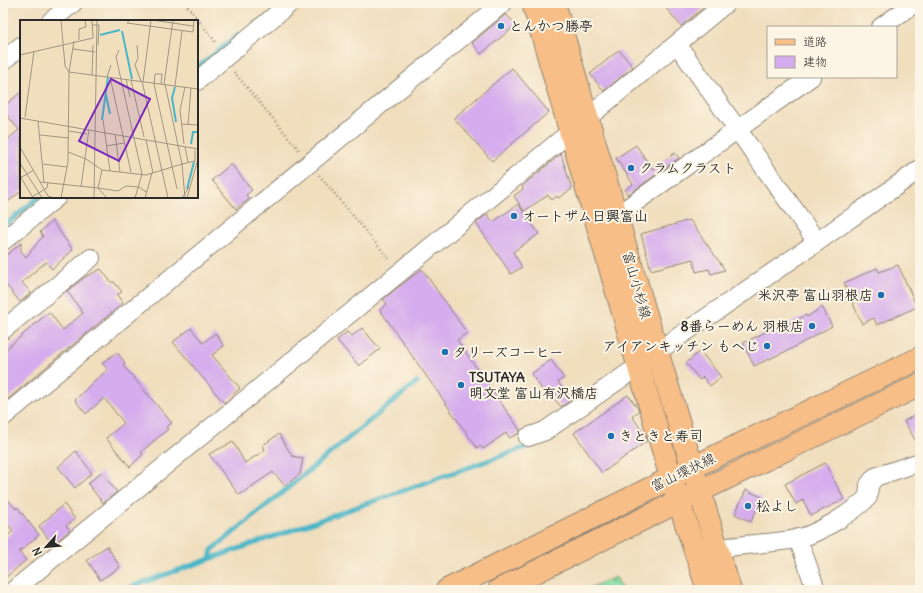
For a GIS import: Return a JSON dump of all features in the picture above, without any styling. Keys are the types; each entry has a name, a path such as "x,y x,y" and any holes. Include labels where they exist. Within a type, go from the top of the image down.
{"main road":[{"name":"富山小杉線","path":"533,3 671,478 708,590"},
{"name":"富山小杉線","path":"554,3 616,216 730,590"},
{"name":"富山環状線","path":"447,590 693,467 920,358"},
{"name":"富山環状線","path":"499,590 920,385"}],"street":[{"path":"52,20 73,3"},
{"path":"198,80 290,3"},
{"path":"3,417 504,3"},
{"path":"14,590 726,3"},
{"path":"882,26 915,3"},
{"path":"677,44 817,242"},
{"path":"3,61 20,47"},
{"path":"616,216 810,78"},
{"path":"528,437 545,430 639,366 920,169"},
{"path":"3,241 56,198"},
{"path":"3,330 91,258"},
{"path":"718,551 729,547 798,538 827,526 861,504 868,497 869,485 875,476 920,462"},
{"path":"798,538 816,590"}],"path":[{"path":"185,3 214,40 223,59 400,272"}],"green space":[{"path":"616,577 622,590 584,590"}],"building":[{"path":"662,3 709,3 681,26"},
{"path":"506,14 516,25 481,54 472,43"},
{"path":"619,50 633,67 604,91 590,74"},
{"path":"512,68 549,112 492,161 454,118"},
{"path":"20,93 20,192 3,206 3,143 19,130 3,110 3,107"},
{"name":"クラムクラスト","path":"636,145 652,169 675,153 679,158 628,195 625,190 633,184 616,158"},
{"path":"561,154 572,189 552,200 548,195 524,211 514,196 523,189 522,186"},
{"path":"231,164 252,190 246,195 249,199 236,209 212,180"},
{"path":"518,204 539,234 513,252 522,267 511,274 476,223 487,214 493,222"},
{"path":"690,220 725,270 711,274 709,269 696,272 693,259 651,270 641,234"},
{"path":"52,221 73,250 52,269 46,262 22,282 31,293 20,302 3,281 3,258 21,243 21,251 26,257 43,236 40,232"},
{"name":"米沢亭 富山羽根店","path":"898,265 917,307 877,325 874,318 862,324 844,283 877,268 879,272"},
{"path":"101,269 111,282 114,282 122,292 117,295 123,303 3,403 3,352 49,312 63,330 83,313 67,291 85,277"},
{"name":"TSUTAYA 明文堂 富山有沢橋店","path":"422,269 467,333 457,340 520,430 519,433 510,438 506,433 483,449 480,446 477,448 380,310 387,304 383,299"},
{"path":"822,307 832,326 791,349 754,366 743,343 780,325 781,328 806,315 807,317"},
{"path":"191,328 203,343 215,333 224,346 212,355 240,388 224,403 173,342"},
{"path":"362,328 380,349 359,366 337,340 347,332 352,336"},
{"path":"700,351 721,377 710,386 703,377 700,380 686,363"},
{"path":"117,352 125,363 123,365 172,423 166,427 168,429 141,452 143,454 130,467 106,438 124,423 104,398 86,414 75,400 94,381 108,370 102,363"},
{"path":"551,360 564,378 558,382 571,400 561,407 547,390 544,392 531,374"},
{"name":"きときと寿司","path":"628,395 639,411 632,416 646,436 647,441 602,473 574,433"},
{"path":"920,412 920,448 904,421"},
{"path":"279,434 292,456 303,458 300,474 285,486 273,472 239,495 209,454 233,442 245,463 265,450 263,445"},
{"path":"76,451 92,473 75,488 58,467"},
{"path":"825,463 844,499 811,516 803,500 796,504 785,484"},
{"path":"101,472 117,492 103,503 88,484"},
{"name":"松よし","path":"746,490 762,497 751,522 735,514"},
{"path":"3,494 16,509 17,507 39,535 19,552 26,560 3,580 3,540 13,531 3,518"},
{"path":"64,504 75,519 66,526 70,530 55,543 52,539 50,541 39,526"},
{"path":"107,546 120,567 100,580 87,560"}],"waterway":[{"path":"198,67 238,35"},
{"path":"3,227 38,198"},
{"path":"210,559 212,550 417,382"},
{"path":"122,590 535,444"}],"place":[{"name":"とんかつ勝亭","path":"501,26"},
{"name":"クラムクラスト","path":"631,168"},
{"name":"オートザム日興富山","path":"514,216"},
{"name":"米沢亭 富山羽根店","path":"881,295"},
{"name":"8番らーめん 羽根店","path":"812,326"},
{"name":"アイアンキッチン もへじ","path":"767,346"},
{"name":"タリーズコーヒー","path":"445,352"},
{"name":"TSUTAYA 明文堂 富山有沢橋店","path":"461,385"},
{"name":"きときと寿司","path":"611,436"},
{"name":"松よし","path":"748,506"}]}
